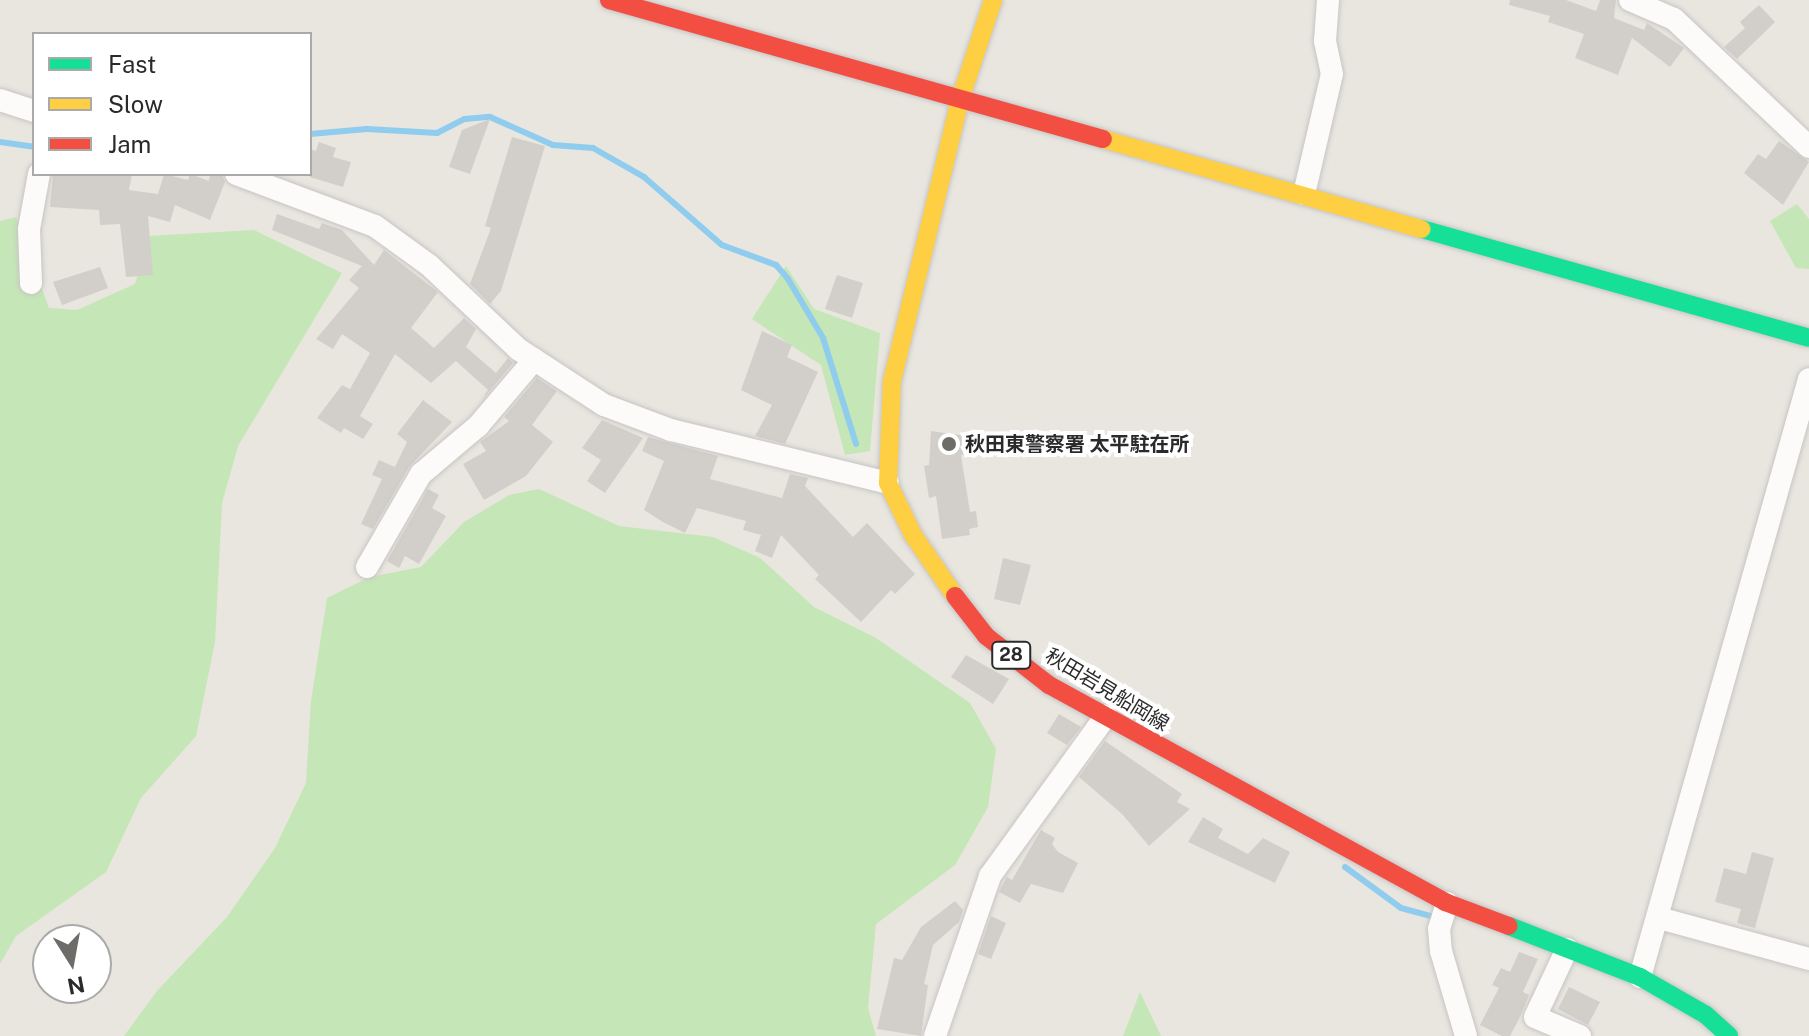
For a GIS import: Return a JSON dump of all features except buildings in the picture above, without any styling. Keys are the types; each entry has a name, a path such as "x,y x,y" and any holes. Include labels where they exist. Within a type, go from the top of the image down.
{"main road":[{"path":"609,0 1809,338"},
{"name":"秋田岩見船岡線","path":"993,0 960,100 892,381 888,483 913,535 986,636 1049,685 1297,827 1447,903 1640,977 1706,1015 1729,1036"}],"street":[{"path":"1304,194 1332,74 1325,41 1328,0"},
{"path":"1630,0 1676,10 1809,147"},
{"path":"0,100 32,110"},
{"path":"31,283 29,229 39,176"},
{"path":"241,176 375,226 430,266 534,360 604,405 671,430 888,483"},
{"path":"367,567 421,474 478,426 534,360"},
{"path":"1640,977 1809,379"},
{"path":"935,1036 990,876 1106,716"},
{"path":"1447,903 1439,929 1441,951 1466,1036"},
{"path":"1659,918 1809,959"},
{"path":"1567,949 1535,1017 1580,1036"}],"green space":[{"path":"1797,204 1809,219 1809,269 1796,268 1770,221"},
{"path":"16,217 49,308 77,310 135,284 149,236 254,230 342,273 238,446 222,503 215,642 196,736 141,798 106,872 16,936 0,964 0,221"},
{"path":"786,266 814,309 880,333 870,451 845,455 821,365 752,319"},
{"path":"539,489 619,526 713,537 760,558 814,607 876,638 970,703 996,749 988,807 955,865 876,924 868,1008 876,1036 124,1036 157,991 227,917 275,848 306,783 311,701 327,598 370,577 421,567 464,522 509,495"},
{"path":"1140,992 1161,1036 1123,1036"}],"waterway":[{"path":"312,134 367,129 437,133 465,119 490,117 553,145 593,148 644,177 722,245 776,265 788,279 823,338 856,444"},
{"path":"0,142 32,147"},
{"path":"1345,867 1401,908 1434,917"}],"traffic: fast":[{"path":"1422,229 1809,338"},
{"path":"1509,926 1640,977 1706,1015 1729,1036"}],"traffic: slow":[{"path":"955,596 913,535 888,483 892,381 960,100 993,0"},
{"path":"1103,139 1422,229"}],"traffic: jam":[{"path":"609,0 1103,139"},
{"path":"955,596 986,636 1049,685 1445,902 1509,926"}],"place":[{"name":"秋田東警察署 太平駐在所","path":"949,444"}]}
